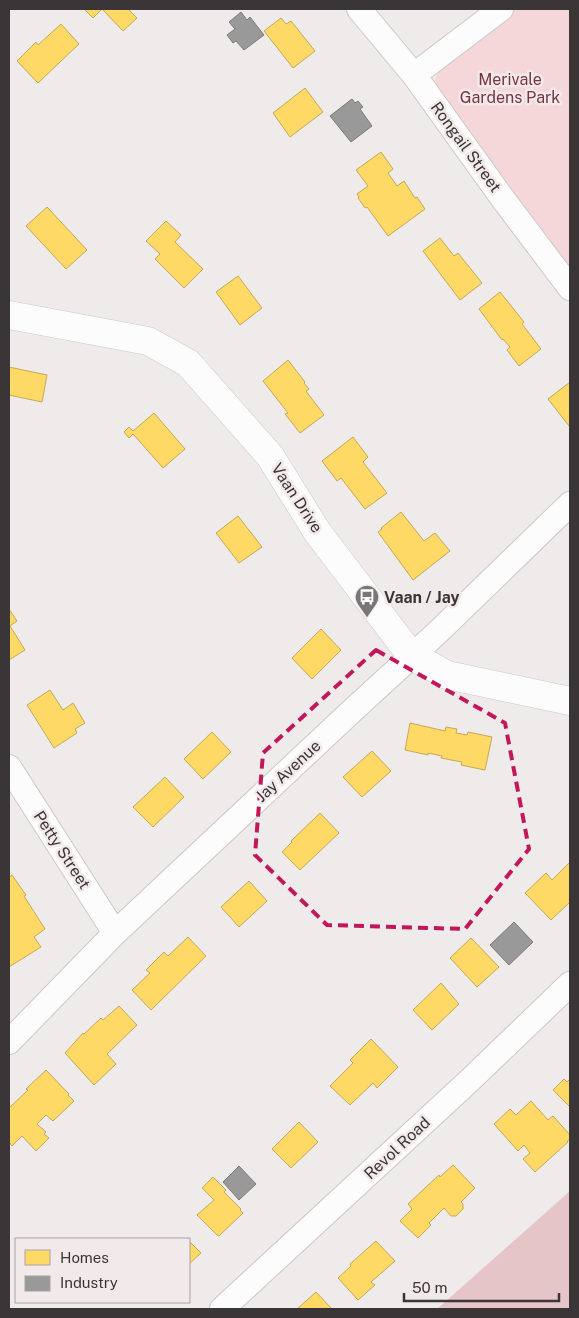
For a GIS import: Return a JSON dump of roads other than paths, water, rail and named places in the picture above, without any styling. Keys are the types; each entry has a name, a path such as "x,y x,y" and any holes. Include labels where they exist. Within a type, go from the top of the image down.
{"street":[{"name":"Rongail Street","path":"359,9 414,75 570,288"},
{"path":"414,75 501,9"},
{"name":"Vaan Drive","path":"9,315 148,341 188,363 270,456 318,533 412,656 447,675 570,701"},
{"name":"Jay Avenue","path":"9,1042 115,933 437,633 570,504"},
{"name":"Petty Street","path":"9,767 115,933"},
{"name":"Revol Road","path":"222,1309 469,1081 570,984"}],"place":[{"name":"Vaan / Jay","path":"367,618"}],"park label":[{"name":"Merivale Gardens Park","path":"510,88"}]}
